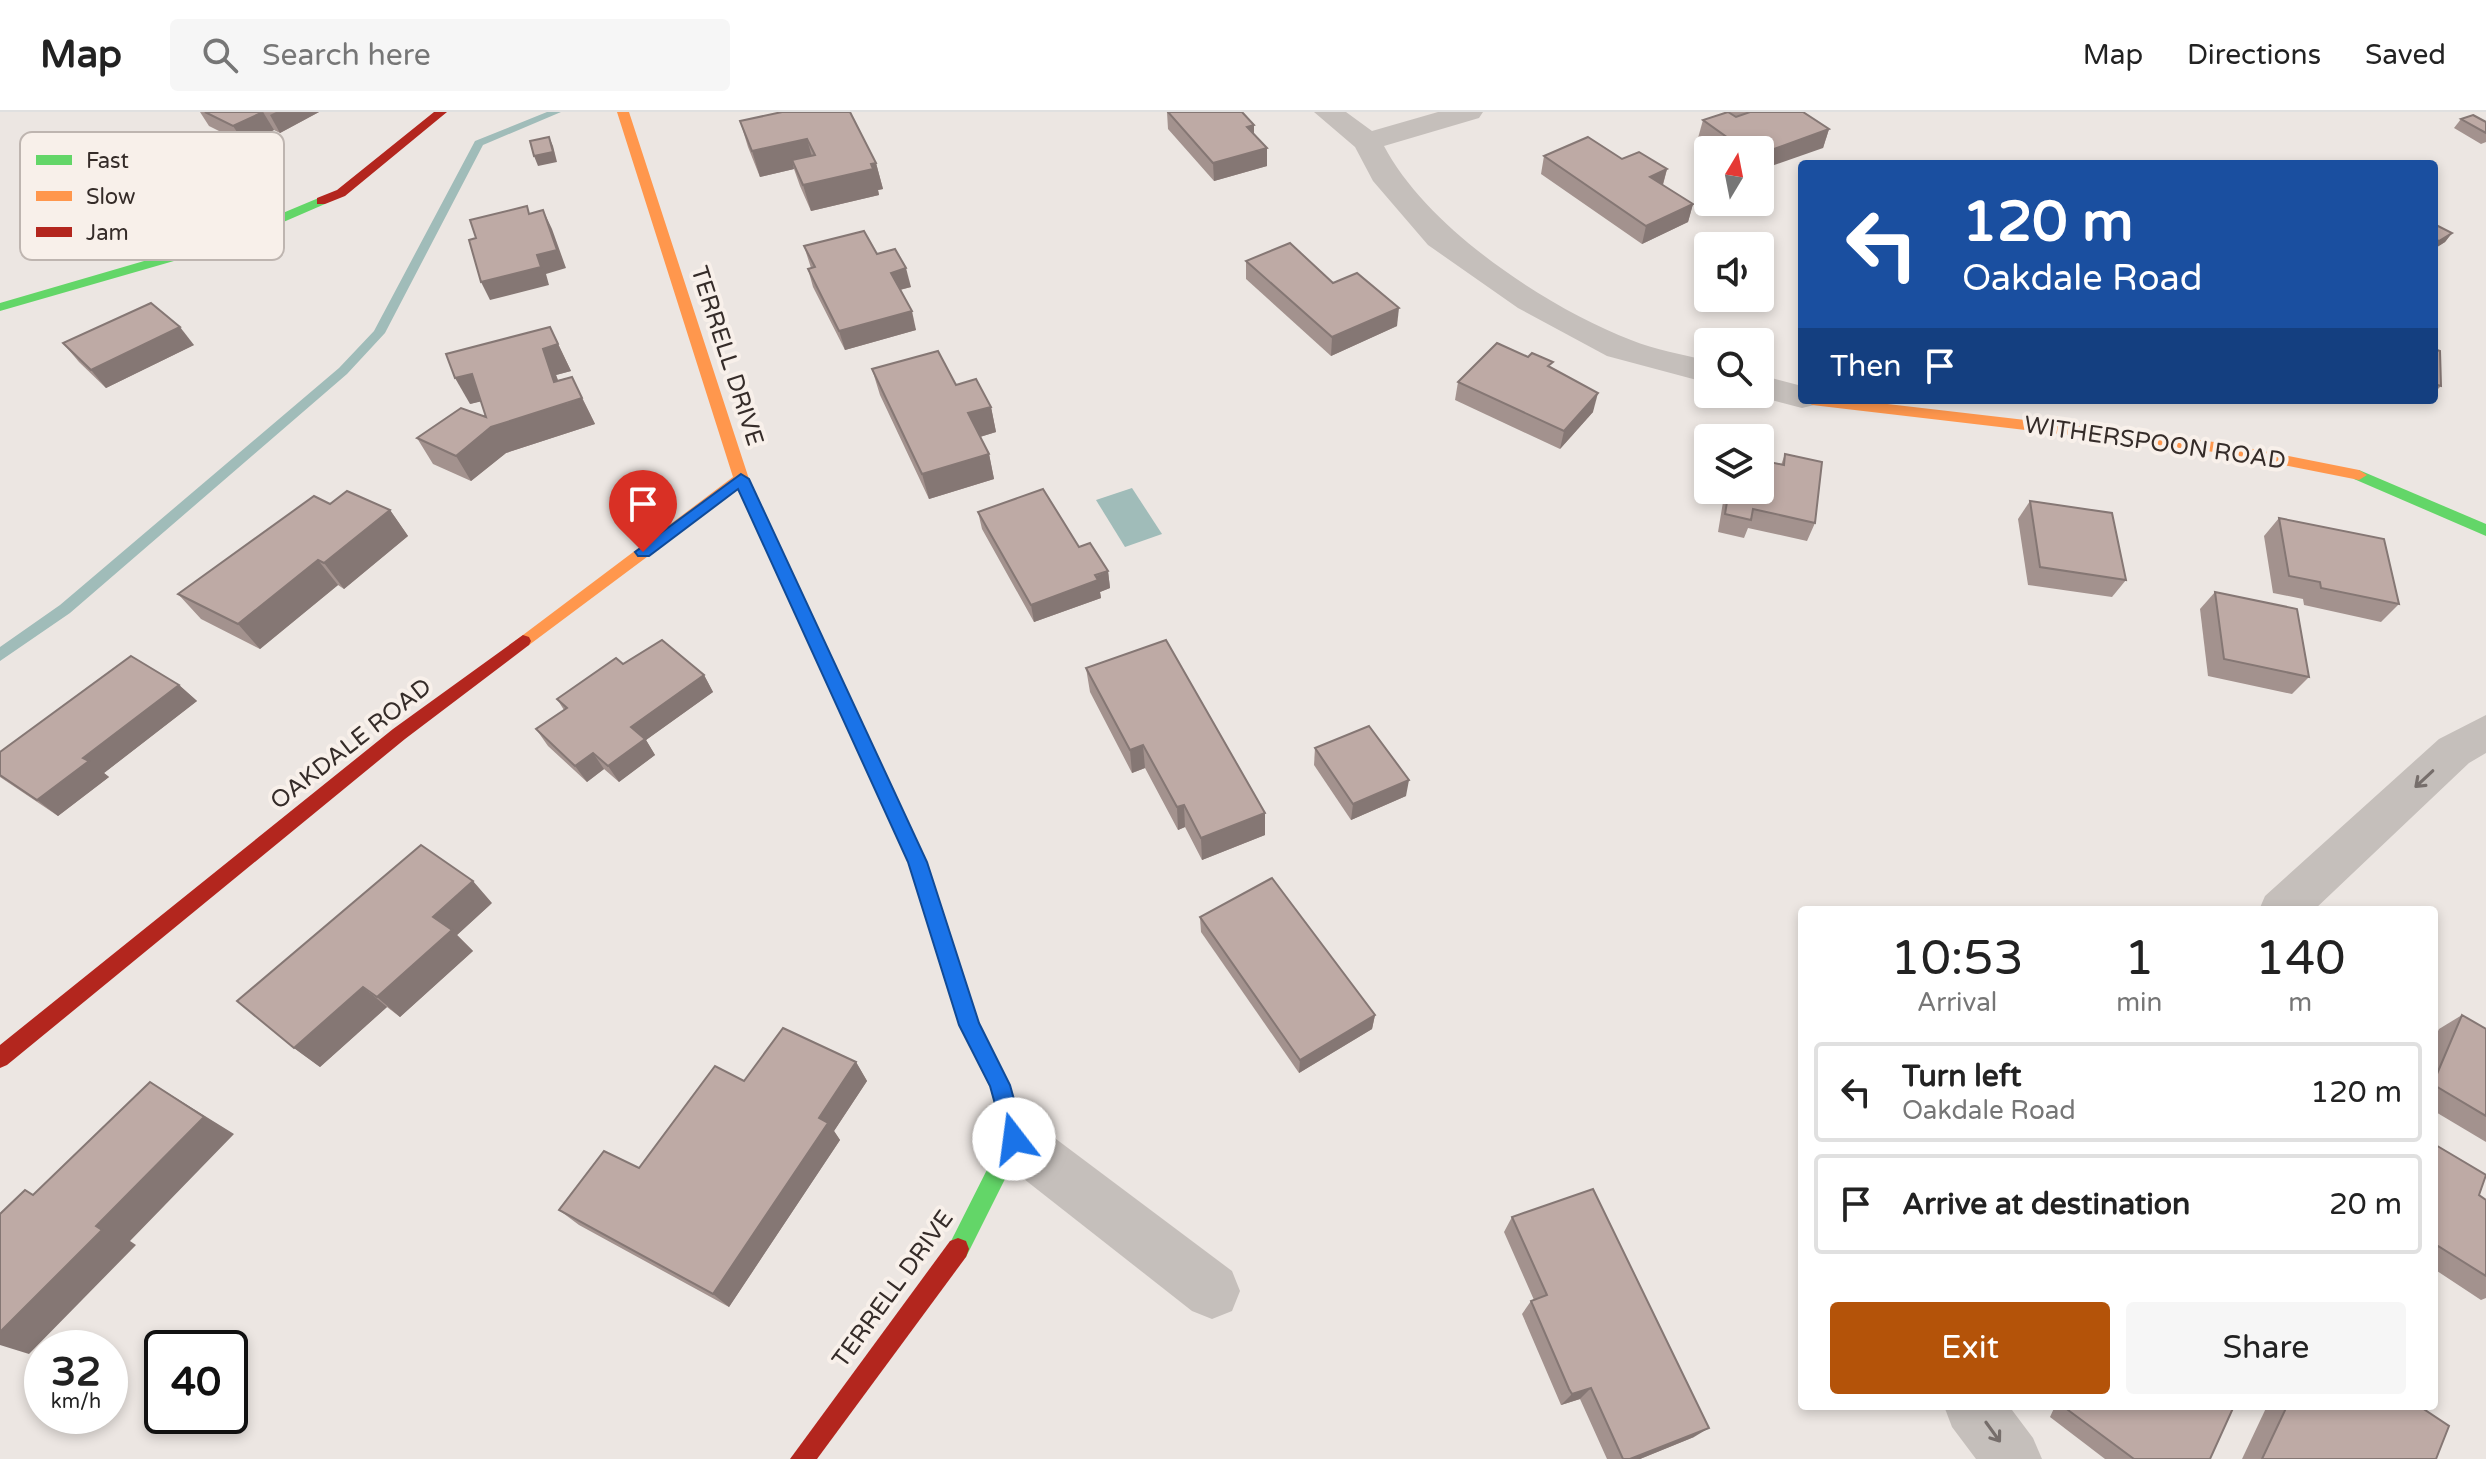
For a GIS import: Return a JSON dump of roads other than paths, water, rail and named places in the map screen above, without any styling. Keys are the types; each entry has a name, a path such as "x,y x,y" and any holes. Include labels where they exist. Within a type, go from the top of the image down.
{"street":[{"path":"284,217 341,193 441,112"},
{"name":"TERRELL DRIVE","path":"623,112 741,479 917,862 970,1025 1000,1085 1014,1139 963,1242 802,1459"},
{"path":"1328,112 1367,142 1384,175 1439,238 1530,301 1619,348 1694,368"},
{"path":"1367,142 1469,112"},
{"path":"0,307 162,260"},
{"path":"1774,390 1798,396"},
{"name":"WITHERSPOON ROAD","path":"1846,404 2207,446 2370,477 2486,530"},
{"name":"OAKDALE ROAD","path":"0,1058 399,734 741,479"},
{"path":"2286,906 2454,751 2486,732"},
{"path":"1014,1139 1212,1291"},
{"path":"1976,1410 2012,1459"}],"water":[{"path":"1132,488 1162,534 1125,547 1096,500"}],"waterway":[{"path":"0,655 65,609 343,371 379,333 479,143 556,112"}]}
